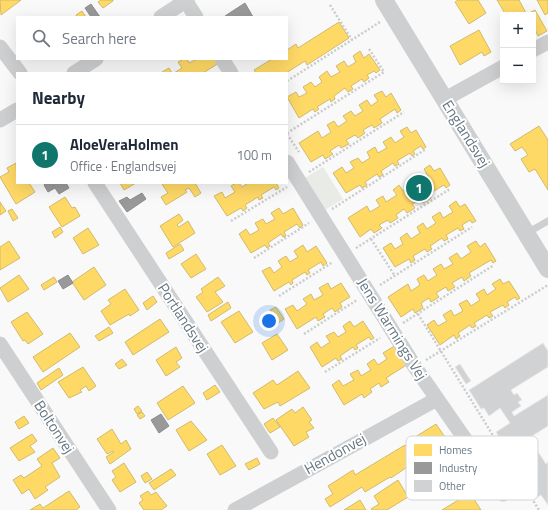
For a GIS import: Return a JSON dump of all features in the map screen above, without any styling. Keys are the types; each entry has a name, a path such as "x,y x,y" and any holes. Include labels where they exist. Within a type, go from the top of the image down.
{"street":[{"path":"162,16 186,0 195,16"},
{"name":"Englandsvej","path":"388,7 548,269"},
{"path":"536,48 548,42"},
{"path":"0,47 19,72"},
{"path":"76,72 94,60"},
{"path":"223,60 230,72"},
{"path":"445,99 500,69"},
{"path":"0,120 16,111"},
{"name":"Jens Warmings Vej","path":"288,164 415,367 463,436"},
{"name":"Portlandsvej","path":"96,184 271,452"},
{"name":"Boltonvej","path":"0,344 109,510"},
{"name":"Hendonvej","path":"235,510 437,399"}],"lane":[{"path":"527,233 548,221"}],"path":[{"path":"330,5 352,40"},
{"path":"288,80 352,40 388,7"},
{"path":"288,132 384,72 369,48"},
{"path":"231,222 404,112"},
{"path":"254,258 426,150"},
{"path":"279,296 450,189"},
{"path":"304,334 472,227"},
{"path":"371,239 394,276"},
{"path":"325,372 494,265"},
{"path":"415,367 548,285"},
{"path":"418,314 494,436"},
{"path":"534,500 540,510"}],"shaded area":[{"path":"323,167 343,199 325,210 305,178"}],"building: Homes":[{"path":"0,0 21,0 1,15"},
{"path":"101,0 113,1 103,8 98,2"},
{"path":"458,0 478,0 486,13 469,24 455,2"},
{"path":"497,0 519,0 525,12 504,12"},
{"path":"537,0 548,0 548,13 545,15"},
{"path":"535,10 547,31 538,36 536,32 536,12 531,12"},
{"path":"82,11 85,16 76,16"},
{"path":"339,22 349,38 307,65 305,61 288,72 255,72 254,70 270,60 288,60 288,49 296,44 298,48"},
{"path":"479,30 491,52 484,56 482,52 460,65 450,46"},
{"path":"360,51 364,58 369,54 380,70 376,73 374,71 367,75 369,78 364,82 362,79 351,86 353,89 348,92 345,88 334,96 335,99 331,102 330,99 317,107 319,109 315,112 313,109 299,118 288,96 296,92 299,97 307,93 303,87 311,82 315,87 322,82 319,77 327,71 331,77 340,72 336,66 344,61 348,67 356,62 353,56"},
{"path":"181,60 188,60 189,63 195,60 217,60 219,63 205,72 176,72 182,68 178,62"},
{"path":"169,68 171,72 162,72"},
{"path":"382,91 386,97 391,93 401,110 397,113 395,109 380,119 382,123 374,128 372,125 363,130 365,133 358,138 355,135 346,140 349,144 341,148 339,145 330,151 333,154 325,159 323,155 311,162 299,143 318,131 322,138 331,132 327,125 334,121 338,127 347,121 343,116 351,111 355,116 363,111 359,105 367,100 371,106 378,101 374,95"},
{"path":"539,126 548,140 548,190 535,169 529,172 521,159 528,155 522,147 515,151 510,144"},
{"path":"407,127 411,133 416,130 426,147 423,149 421,146 413,151 415,154 412,156 410,153 397,161 399,164 395,166 393,163 381,171 383,175 379,177 377,174 365,182 367,185 362,188 360,185 346,193 333,173 342,167 346,173 354,168 350,162 358,158 362,163 370,158 367,152 375,147 378,153 387,148 383,142 391,137 395,143 404,137 400,131"},
{"path":"16,163 16,184 30,184 35,192 16,204 0,177 9,172 7,168"},
{"path":"430,165 434,171 440,168 450,185 446,188 444,185 429,194 431,198 423,203 421,199 412,204 415,208 407,213 404,209 396,215 398,218 390,223 388,220 379,225 382,228 374,233 371,229 360,237 348,218 367,206 370,212 380,206 376,200 383,196 386,202 397,195 393,190 399,185 403,191 413,185 409,179 416,175 419,181 428,176 424,169"},
{"path":"121,184 134,184 124,190"},
{"path":"162,184 196,184 201,193 195,197 189,188 185,190 187,192 166,205 161,197 168,193"},
{"path":"234,184 240,184 242,187 246,184 277,184 279,188 276,190 274,187 261,195 263,198 259,200 258,197 245,205 247,208 243,211 241,208 227,216 214,196 222,192 225,198 235,192 231,186"},
{"path":"65,197 72,208 75,207 80,216 62,227 49,207"},
{"path":"456,201 460,207 465,204 476,221 472,223 470,220 462,225 464,229 460,231 458,228 446,235 448,239 444,241 442,238 430,246 432,249 427,252 425,249 413,256 415,260 411,263 409,259 395,267 383,248 391,243 395,249 403,244 400,238 407,233 411,239 420,233 417,227 423,223 427,229 436,223 432,217 440,212 443,218 453,212 449,206"},
{"path":"0,202 6,211 0,215"},
{"path":"279,208 283,214 293,208 303,225 300,228 297,224 284,232 286,236 283,237 281,234 268,243 270,246 267,248 265,245 251,253 239,234 246,229 250,235 259,230 255,223 263,219 266,224 275,219 271,213"},
{"path":"12,209 18,218 13,221 8,211"},
{"path":"179,214 183,220 177,225 179,227 188,221 195,233 173,247 160,226"},
{"path":"60,227 63,232 55,238 52,232"},
{"path":"88,228 99,245 83,254 73,238"},
{"path":"9,241 20,258 0,270 0,247"},
{"path":"476,241 480,247 485,243 496,261 493,263 491,260 469,273 471,276 464,281 462,277 452,283 455,287 448,291 446,287 436,293 439,297 431,302 429,298 421,303 423,308 415,313 413,309 401,317 388,297 408,284 411,291 420,285 417,279 424,275 428,281 437,275 433,269 441,264 444,269 453,264 449,258 457,253 461,259 471,252 467,246"},
{"path":"180,244 184,250 169,259 166,253"},
{"path":"303,245 307,252 316,246 327,263 323,266 321,262 308,270 310,273 307,275 305,272 292,280 293,283 291,285 289,282 274,291 262,271 270,267 274,273 282,267 278,261 286,256 290,262 298,257 294,251"},
{"path":"196,254 206,269 191,278 181,264"},
{"path":"94,267 106,285 84,300 72,282"},
{"path":"19,275 29,289 8,302 0,288"},
{"path":"54,277 57,282 44,290 41,285"},
{"path":"218,277 225,286 215,292 223,302 207,312 196,297 203,292 201,289"},
{"path":"500,279 503,284 509,281 520,298 517,300 515,297 507,302 509,305 505,308 503,305 490,312 493,316 489,318 487,315 474,323 476,326 472,328 470,325 458,333 460,336 456,339 454,335 440,345 427,325 434,320 438,326 447,321 443,315 451,310 454,316 463,311 459,304 467,300 471,306 480,300 476,294 484,289 487,295 496,289 492,284"},
{"path":"328,283 331,289 341,283 350,297 340,303 342,307 335,312 332,308 323,314 325,317 318,321 316,317 297,329 285,309 293,305 297,311 307,304 303,299 311,294 314,300 323,295 319,288"},
{"path":"125,289 139,310 110,325 101,311 111,304 108,300"},
{"path":"153,296 157,302 147,310 143,303"},
{"path":"228,302 231,308 211,321 208,315"},
{"path":"276,307 284,319 278,323 270,310"},
{"path":"239,311 253,332 235,343 221,322"},
{"path":"27,312 43,334 28,344 25,340 23,341 11,322"},
{"path":"160,319 169,332 133,355 125,342"},
{"path":"350,321 354,327 363,321 374,338 371,340 369,337 356,345 358,348 355,350 353,347 340,356 342,359 338,361 336,358 322,367 310,347 317,342 321,348 330,342 326,336 334,332 338,337 346,332 343,326"},
{"path":"109,327 113,333 99,341 95,336"},
{"path":"70,333 80,347 43,372 33,357"},
{"path":"277,334 288,350 272,360 262,343"},
{"path":"396,345 408,364 386,378 389,382 381,387 379,383 370,389 372,392 364,398 362,394 344,405 332,385 339,380 343,386 354,380 350,374 358,370 361,376 371,370 367,364 374,359 378,365 387,359 383,353"},
{"path":"176,347 182,358 176,362 180,367 166,376 156,360"},
{"path":"122,359 127,365 119,369 115,364"},
{"path":"83,367 96,386 89,391 86,386 80,390 82,392 69,398 58,382"},
{"path":"59,368 63,375 41,390 37,383"},
{"path":"298,371 310,388 280,406 278,402 264,409 253,393 273,380 277,385"},
{"path":"215,385 220,392 207,400 203,393"},
{"path":"183,386 195,403 168,420 157,403"},
{"path":"138,406 142,411 137,414 134,409"},
{"path":"303,407 312,420 309,422 314,428 306,432 309,437 294,446 276,420 292,409 295,413"},
{"path":"142,412 145,416 140,419 137,415"},
{"path":"24,416 29,423 19,429 15,422"},
{"path":"273,418 280,427 270,433 264,424"},
{"path":"191,421 207,440 189,451 176,430"},
{"path":"436,424 444,436 417,436"},
{"path":"112,429 121,444 126,440 131,449 110,464 106,457 114,452 113,451 107,454 97,439"},
{"path":"32,434 37,441 30,446 35,452 19,461 10,448"},
{"path":"222,445 236,466 220,475 207,454"},
{"path":"405,445 406,468 365,492 362,487 330,507 325,499 333,494 328,486 353,470 355,475"},
{"path":"53,448 60,458 52,463 60,477 45,487 48,490 35,499 29,489 22,494 13,480 21,475 24,478 42,466 37,459"},
{"path":"257,458 260,464 249,470 245,464"},
{"path":"124,463 136,482 120,492 112,480 116,477 112,471"},
{"path":"171,469 176,475 154,490 149,483"},
{"path":"147,472 152,479 145,483 141,476"},
{"path":"398,480 406,494 406,498 387,510 371,509 379,504 374,496"},
{"path":"69,491 80,507 76,510 30,510 40,504 43,508"},
{"path":"148,491 151,495 156,492 167,506 161,510 144,510 139,503 143,500 140,496"},
{"path":"360,500 366,510 344,510"},
{"path":"458,500 475,500 481,510 442,510"}],"building: Industry":[{"path":"245,3 252,16 225,16"},
{"path":"91,4 99,16 90,16 85,8"},
{"path":"67,184 69,188 59,194 55,188 48,192 44,185"},
{"path":"142,193 146,199 127,212 119,201 127,197 130,200"},
{"path":"68,275 73,283 63,289 58,281"},
{"path":"161,414 169,426 159,433 151,420"}],"building: Other":[{"path":"543,343 548,351 548,367 511,390 514,395 517,393 522,400 518,402 521,406 512,412 514,416 548,395 548,426 532,436 498,436 496,432 510,423 500,408 489,416 484,408 481,409 469,390"},
{"path":"460,364 471,381 466,384 455,367"},
{"path":"538,452 546,464 548,462 548,505 541,495 538,497"}],"place":[{"name":"AloeVeraHolmen","path":"419,188"}]}
